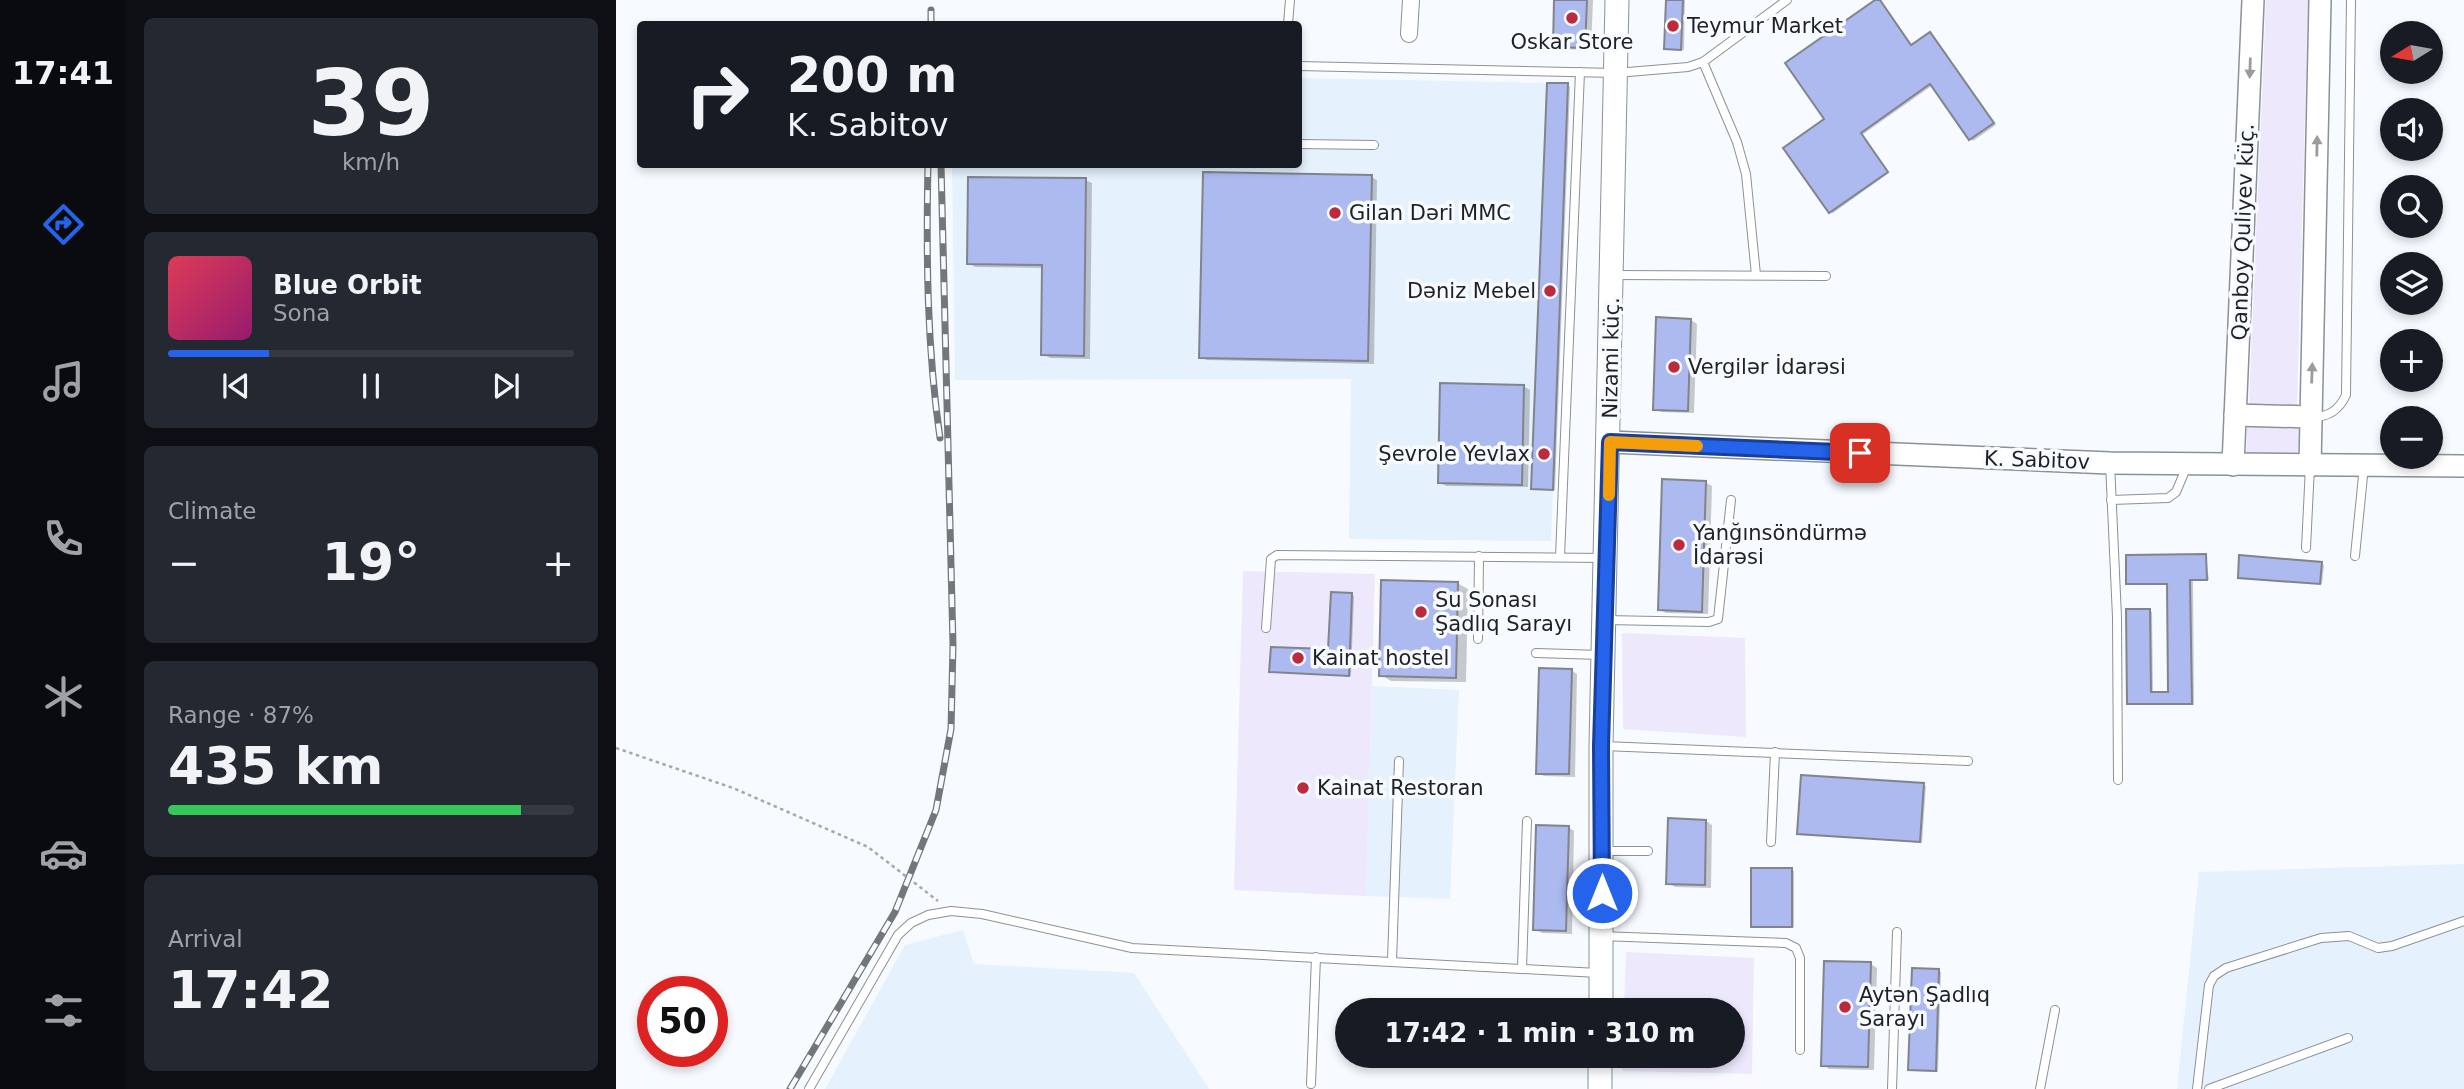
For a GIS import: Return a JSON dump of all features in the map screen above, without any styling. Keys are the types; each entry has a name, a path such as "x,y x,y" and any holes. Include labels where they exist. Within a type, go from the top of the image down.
{"main road":[{"name":"Nizami küç.","path":"1601,998 1601,746 1610,442 1617,0"},
{"path":"1600,1068 1600,1089"}],"street":[{"path":"1409,34 1411,0"},
{"name":"Qanboy Quliyev küç.","path":"2233,465 2253,0"},
{"path":"2310,466 2320,0"},
{"path":"2235,415 2310,417"},
{"name":"K. Sabitov","path":"1610,442 2109,463 2464,466"}],"lane":[{"path":"1288,21 1290,0"},
{"path":"1302,66 1616,73 1688,67 1703,62 1787,0"},
{"path":"2310,417 2332,413 2341,406 2346,395 2351,0"},
{"path":"1703,62 1737,142 1746,174 1756,275"},
{"path":"1560,557 1580,72"},
{"path":"1302,144 1374,145"},
{"path":"1613,275 1826,276"},
{"path":"2109,463 2117,617 2118,780"},
{"path":"2111,500 2168,498 2176,492 2188,464"},
{"path":"2306,548 2310,466"},
{"path":"2355,556 2364,466"},
{"path":"1605,620 1709,622 1718,619 1731,500"},
{"path":"1266,628 1271,559 1277,555 1607,558"},
{"path":"1478,639 1479,556"},
{"path":"1535,653 1604,655"},
{"path":"1601,746 1968,761"},
{"path":"1771,842 1775,752"},
{"path":"1392,961 1399,761"},
{"path":"1522,968 1527,821"},
{"path":"1602,851 1648,851"},
{"path":"809,1089 898,935 919,919 951,911 982,914 1132,948 1601,973"},
{"path":"2197,1089 2209,985 2214,976 2226,968 2321,938 2349,936 2378,948 2392,946 2464,921"},
{"path":"1892,1089 1897,932"},
{"path":"1601,936 1786,943 1796,948 1800,958 1800,1050"},
{"path":"1311,1084 1316,957"},
{"path":"2040,1089 2055,1010"},
{"path":"2209,1089 2348,1038"}],"path":[{"path":"616,748 733,788 868,847 951,911"}],"shaded area":[{"path":"2266,0 2308,0 2297,405 2249,404"},
{"name":"Gilan Dəri MMC","path":"1302,78 1547,83 1531,488 1553,490 1551,541 1349,539 1351,379 955,380 952,168 1302,168"},
{"path":"2247,427 2299,429 2298,456 2246,454"},
{"name":"Kainat Restoran","path":"1243,571 1375,574 1366,896 1234,890"},
{"path":"1622,633 1745,638 1746,737 1623,729"},
{"path":"1372,686 1459,690 1450,899 1366,896"},
{"path":"2464,864 2464,1089 2177,1089 2199,872"},
{"path":"963,930 974,964 1134,973 1209,1089 825,1089 905,945"},
{"path":"1626,952 1754,958 1752,1074 1622,1071 1622,1068 1745,1068 1745,998 1624,998"}],"building":[{"path":"1554,0 1587,0 1585,48 1553,47"},
{"path":"1666,0 1683,0 1681,50 1664,49"},
{"path":"1875,0 1880,0 1911,45 1930,32 1994,123 1969,140 1930,84 1861,133 1888,172 1829,213 1783,148 1824,119 1785,63"},
{"path":"1547,83 1568,83 1553,490 1531,489"},
{"path":"1203,172 1372,175 1368,361 1199,358"},
{"path":"968,177 1086,178 1084,356 1041,355 1042,265 967,264"},
{"path":"1656,317 1691,319 1688,411 1653,410"},
{"path":"1440,383 1524,385 1522,485 1438,483"},
{"path":"1662,479 1706,481 1702,612 1658,610"},
{"path":"2206,554 2207,580 2190,580 2192,704 2127,704 2126,609 2150,609 2151,692 2168,692 2167,584 2126,584 2126,555"},
{"path":"2239,555 2322,562 2320,584 2238,578"},
{"path":"1381,580 1458,582 1456,678 1379,676"},
{"path":"1331,592 1352,593 1349,676 1269,672 1271,647 1328,649"},
{"path":"1539,668 1572,669 1569,774 1536,774"},
{"path":"1801,775 1924,783 1920,842 1797,834"},
{"path":"1668,818 1706,820 1705,885 1666,884"},
{"path":"1536,825 1569,826 1566,931 1533,930"},
{"path":"1751,868 1792,868 1792,927 1751,927"},
{"path":"1824,961 1871,962 1868,1067 1821,1066"},
{"path":"1912,968 1939,969 1936,1071 1908,1070"}],"railway":[{"path":"931,10 931,21"},
{"path":"928,168 928,302 940,438"},
{"path":"790,1089 895,912 936,810 951,729 953,645 941,168"}],"slow traffic":[{"path":"1609,495 1610,442 1697,446"}],"place":[{"name":"Oskar Store","path":"1572,18"},
{"name":"Teymur Market","path":"1673,26"},
{"name":"Gilan Dəri MMC","path":"1335,213"},
{"name":"Dəniz Mebel","path":"1550,291"},
{"name":"Vergilər İdarəsi","path":"1674,367"},
{"name":"Şevrole Yevlax","path":"1544,454"},
{"name":"Yanğınsöndürmə İdarəsi","path":"1679,545"},
{"name":"Su Sonası Şadlıq Sarayı","path":"1421,612"},
{"name":"Kainat hostel","path":"1298,658"},
{"name":"Kainat Restoran","path":"1303,788"},
{"name":"Aytən Şadlıq Sarayı","path":"1845,1007"}],"route":[{"path":"1602,893 1601,746 1610,442 1860,453"}]}
